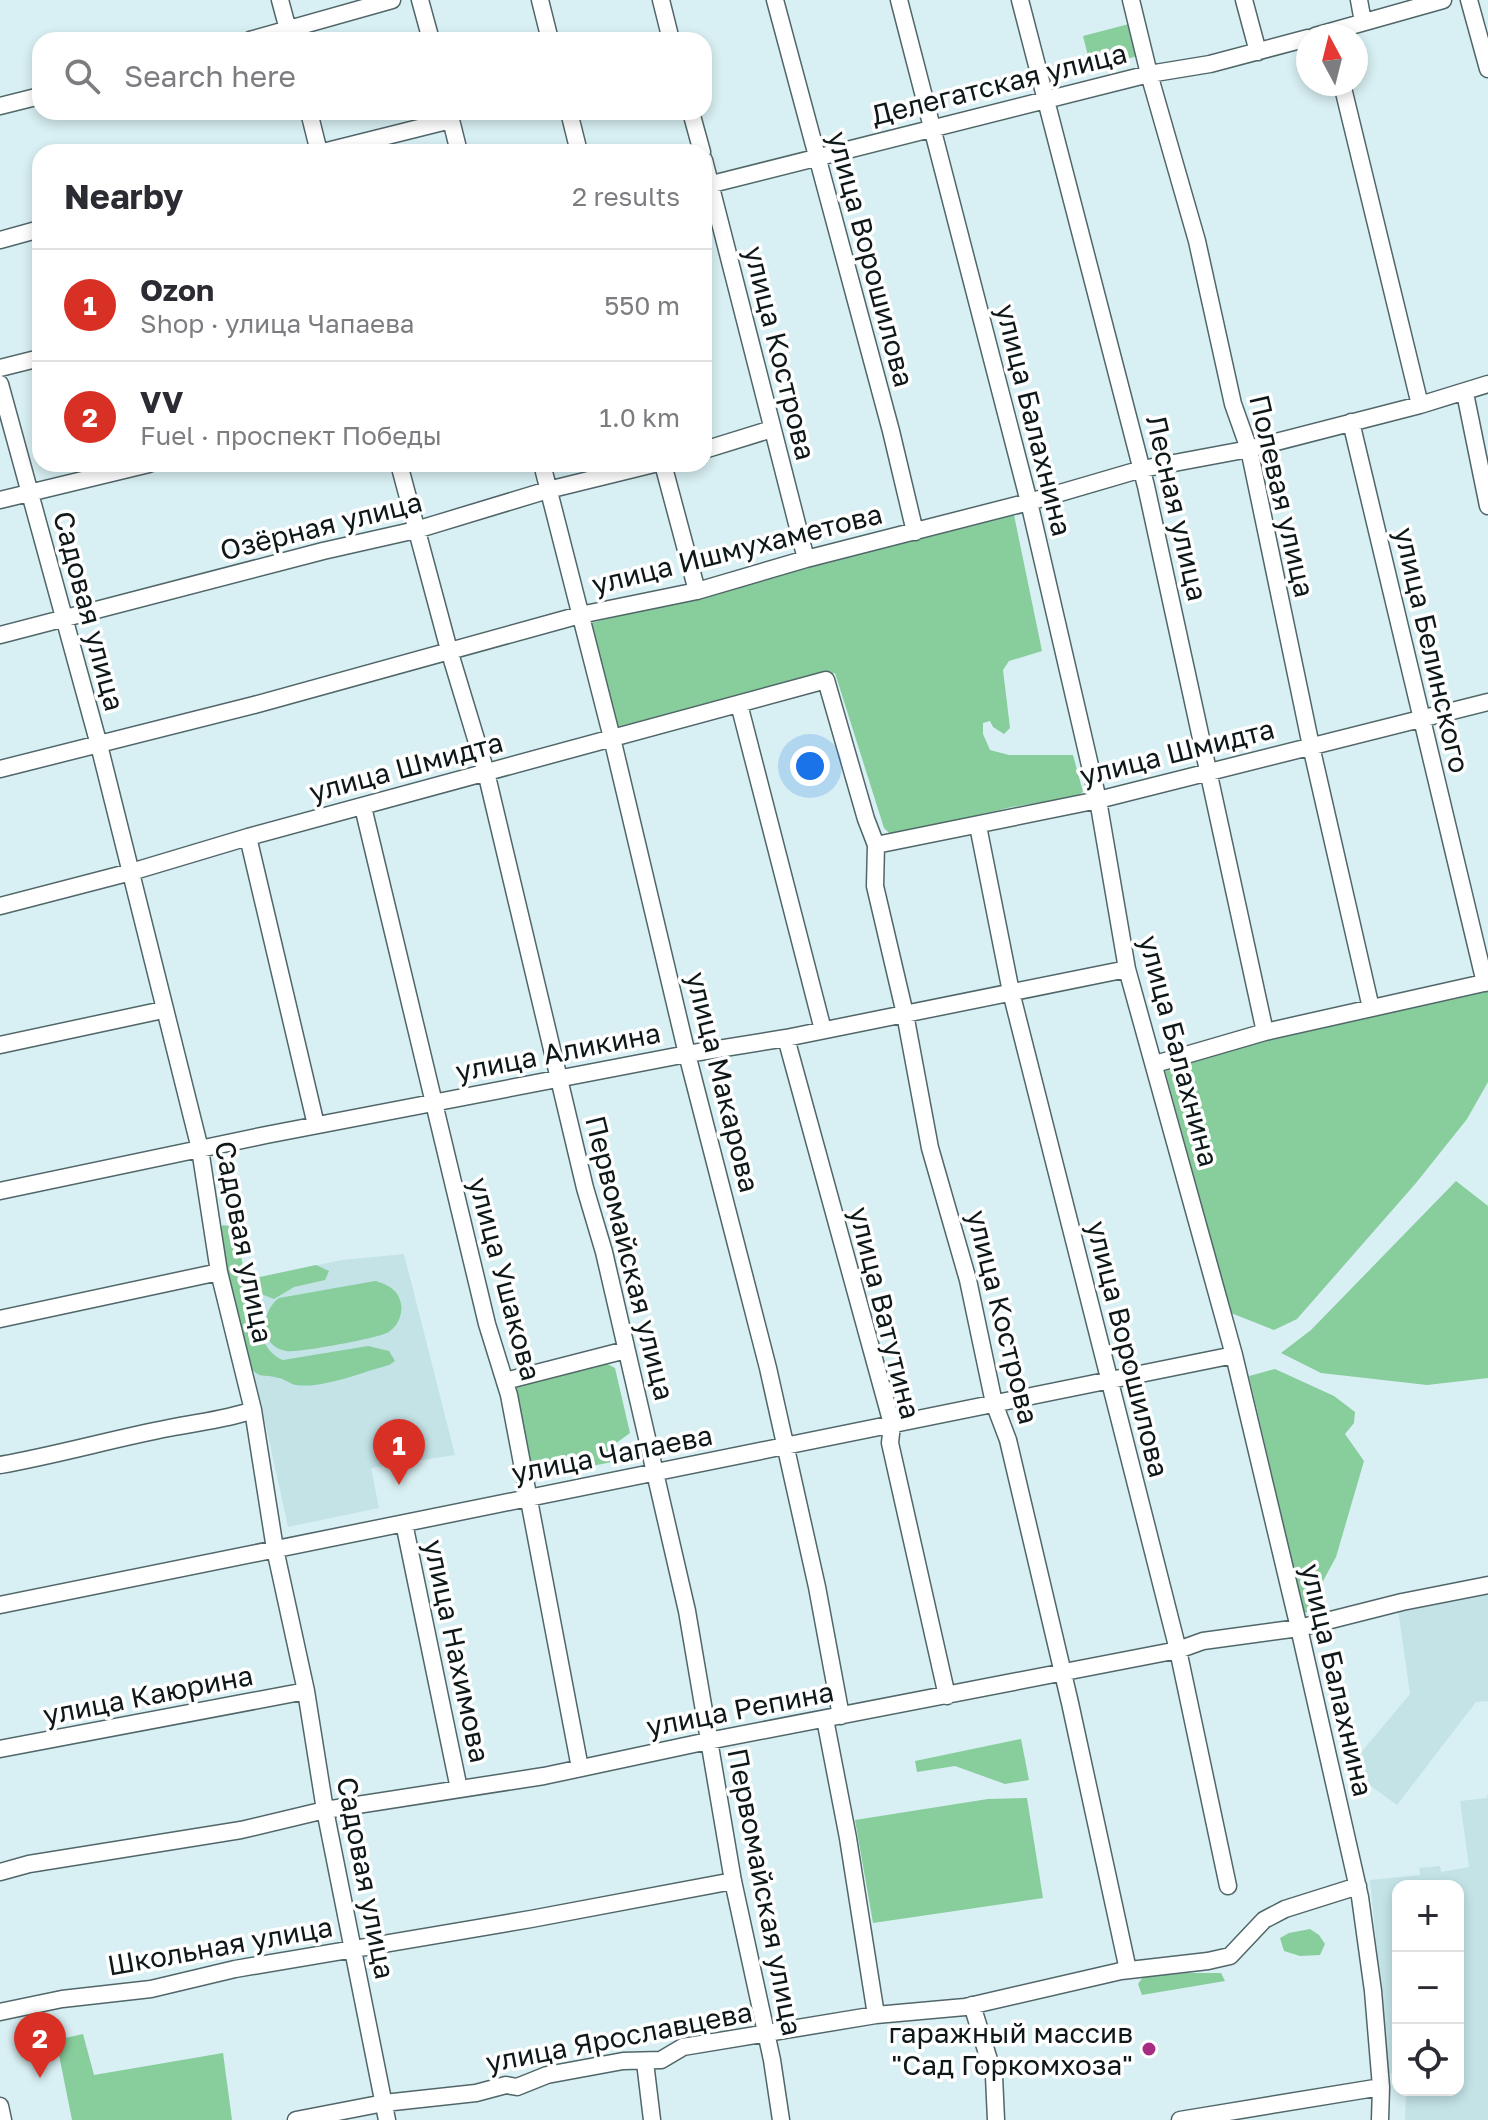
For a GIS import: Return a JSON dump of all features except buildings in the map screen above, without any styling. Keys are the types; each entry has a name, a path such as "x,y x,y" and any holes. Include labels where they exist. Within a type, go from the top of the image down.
{"street":[{"path":"280,0 288,32"},
{"path":"298,32 392,0"},
{"path":"420,0 429,32"},
{"path":"540,0 548,32"},
{"path":"661,0 669,32"},
{"name":"улица Ворошилова","path":"775,0 891,431 915,532"},
{"name":"улица Балахнина","path":"899,0 1029,502 1098,800 1127,969 1234,1355 1358,1886 1373,1991 1381,2087 1380,2120"},
{"name":"Лесная улица","path":"1020,0 1142,469 1265,1032"},
{"name":"Полевая улица","path":"1131,0 1197,241 1233,404 1249,449 1311,746 1371,1008"},
{"path":"1244,0 1258,52"},
{"path":"1359,0 1363,22"},
{"path":"1357,24 1443,0"},
{"path":"1469,0 1488,69"},
{"name":"Делегатская улица","path":"712,184 1046,99 1149,74 1210,64 1296,41"},
{"path":"1345,96 1420,405"},
{"path":"0,106 32,98"},
{"path":"311,120 319,144"},
{"path":"350,144 436,120"},
{"path":"451,120 457,144"},
{"path":"571,120 577,144"},
{"path":"693,120 700,144"},
{"name":"улица Кострова","path":"712,204 806,559"},
{"path":"0,240 32,231"},
{"path":"0,368 32,360"},
{"name":"Садовая улица","path":"0,384 99,745 200,1149 219,1272 253,1410 275,1549 306,1691 325,1810 385,2112"},
{"name":"улица Ишмухаметова","path":"0,769 254,705 580,615 697,591 1142,469 1249,449 1465,393 1488,384"},
{"path":"1465,393 1488,506"},
{"name":"улица Белинского","path":"1351,422 1486,983"},
{"path":"712,448 772,429"},
{"path":"0,500 116,472"},
{"name":"Первомайская улица","path":"401,472 486,772 687,1611 733,1881 781,2120"},
{"name":"улица Макарова","path":"544,472 786,1445 833,1718 876,2015"},
{"name":"Озёрная улица","path":"0,635 416,530 548,490 621,472"},
{"path":"665,472 697,591"},
{"name":"улица Кострова","path":"826,680 876,845 875,886 905,1014 930,1148 968,1280 994,1403 1008,1440 1128,1970"},
{"name":"улица Шмидта","path":"0,906 826,680"},
{"name":"улица Шмидта","path":"876,845 1098,800 1488,702"},
{"path":"739,704 823,1030"},
{"name":"улица Ушакова","path":"363,807 487,1324 505,1381 530,1497 580,1768"},
{"name":"улица Ворошилова","path":"978,826 1011,992 1178,1650 1228,1886"},
{"path":"248,837 316,1125"},
{"name":"улица Аликина","path":"0,1191 316,1125 786,1038 1127,969"},
{"path":"1155,1064 1265,1032 1486,983"},
{"path":"0,1045 163,1010"},
{"name":"улица Ватутина","path":"786,1038 892,1424 890,1443 947,1696"},
{"path":"0,1319 219,1272"},
{"path":"505,1381 626,1350"},
{"name":"улица Чапаева","path":"0,1605 1234,1355"},
{"path":"0,1465 58,1455 170,1428 232,1418 253,1410"},
{"name":"улица Нахимова","path":"404,1523 459,1789"},
{"name":"улица Репина","path":"0,1872 29,1864 241,1830 325,1810 580,1768 1178,1650 1203,1641 1299,1628 1402,1602 1488,1585"},
{"name":"улица Каюрина","path":"0,1749 306,1691"},
{"name":"Школьная улица","path":"0,2012 62,1999 151,1989 235,1969 733,1881"},
{"name":"улица Ярославцева","path":"296,2120 385,2112 506,2085 517,2087 547,2075 623,2061 661,2060 683,2047 876,2015 972,2005 1128,1970 1208,1961 1230,1956 1264,1920 1285,1909 1358,1886"},
{"path":"972,2005 994,2076 996,2120"},
{"path":"645,2062 652,2120"},
{"path":"1180,2120 1381,2087"},
{"path":"0,2106 3,2120"}],"shaded area":[{"path":"404,1254 455,1455 371,1468 379,1508 288,1527 236,1289 246,1280 342,1260"},
{"path":"1488,1593 1488,1701 1476,1702 1397,1805 1347,1769 1410,1694 1398,1609"},
{"path":"1488,1793 1488,2120 1405,2120 1406,2096 1464,2096 1464,1880 1392,1880 1392,2073 1389,2073 1370,1880 1420,1875 1419,1868 1440,1866 1441,1872 1469,1867 1460,1801 1487,1798"}],"green space":[{"path":"1129,24 1138,56 1091,68 1083,36"},
{"path":"1008,514 1014,515 1042,651 1009,661 1003,670 1010,728 1004,734 990,721 983,723 983,734 990,750 1009,755 1073,755 1083,792 1076,797 1012,807 892,836 884,828 835,673 627,728 617,726 590,623"},
{"path":"1488,989 1488,1082 1467,1119 1416,1183 1297,1319 1274,1330 1231,1313 1165,1070 1277,1037"},
{"path":"1456,1181 1488,1206 1488,1378 1427,1385 1321,1373 1281,1353 1311,1330"},
{"path":"223,1225 235,1227 246,1280 316,1265 329,1271 325,1280 294,1287 274,1299 261,1294 257,1312 260,1332 275,1355 283,1360 368,1346 389,1351 395,1361 318,1385 294,1384 256,1373 247,1364 219,1230"},
{"path":"375,1281 392,1288 400,1299 400,1318 388,1332 351,1342 293,1351 277,1348 267,1335 266,1319 279,1298"},
{"path":"602,1361 615,1368 630,1433 612,1446 612,1462 532,1478 512,1383"},
{"path":"1275,1369 1334,1396 1355,1412 1354,1423 1345,1434 1364,1461 1336,1557 1315,1596 1316,1610 1304,1613 1249,1376"},
{"path":"1021,1739 1029,1780 1005,1784 955,1766 917,1772 915,1761"},
{"path":"1027,1798 1043,1898 873,1923 855,1820 988,1799"},
{"path":"1310,1929 1325,1944 1320,1955 1300,1956 1284,1951 1280,1938"},
{"path":"1221,1973 1225,1981 1142,1995 1138,1984 1143,1977"},
{"path":"83,2034 94,2075 223,2053 232,2120 72,2120 56,2040"}],"place":[{"name":"Ozon","path":"399,1485"},
{"name":"гаражный массив \"Сад Горкомхоза\"","path":"1149,2049"},
{"name":"VV","path":"40,2078"}]}
